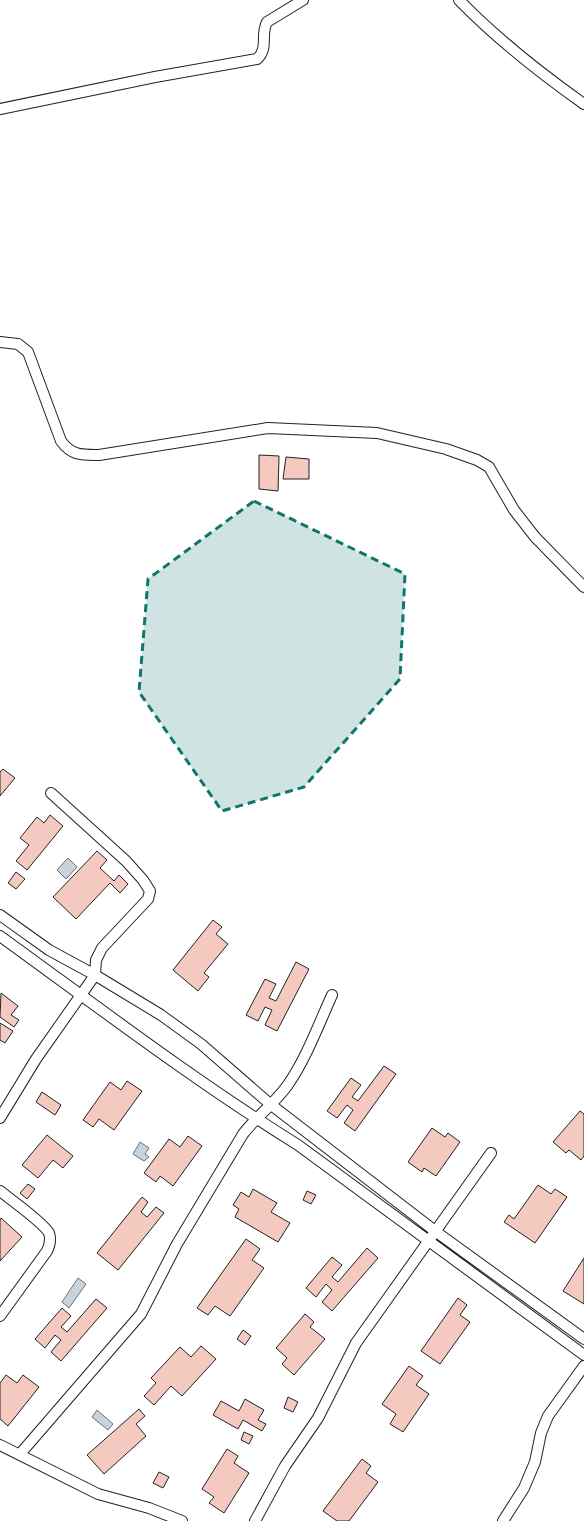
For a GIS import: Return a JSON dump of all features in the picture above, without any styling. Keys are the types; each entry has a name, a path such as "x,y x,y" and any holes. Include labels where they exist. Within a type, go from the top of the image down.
{"street":[{"path":"0,109 156,77 257,60 264,48 263,34 267,22 303,0"},
{"path":"459,0 483,24 514,50 584,104"},
{"path":"0,342 18,344 28,352 61,441 66,448 78,456 268,428 376,433 446,449 477,460 488,467 514,510 535,536 584,587"},
{"path":"0,1118 36,1059 95,974 96,960 102,948 148,899 150,891 143,880 126,861 51,793"},
{"path":"0,915 49,950 95,974 161,1015 201,1044 270,1104 435,1231 584,1339"},
{"path":"0,936 80,996 255,1119 298,1145 584,1355"},
{"path":"20,1454 142,1314 177,1244 243,1134 255,1119 286,1087 294,1074 310,1046 332,995"},
{"path":"255,1521 285,1466 318,1418 356,1343 427,1241 491,1153"},
{"path":"0,1191 46,1229 50,1239 50,1245 47,1251 0,1316"},
{"path":"503,1521 517,1501 535,1462 541,1432 548,1416 584,1366"},
{"path":"0,1445 98,1494 149,1508 182,1521"}],"highlighted area":[{"path":"254,501 405,574 400,679 304,787 222,811 139,692 148,579"}],"shaded area":[{"path":"68,858 77,867 66,879 57,870"},
{"path":"140,1142 149,1148 145,1154 149,1157 144,1161 133,1154"},
{"path":"78,1278 86,1284 69,1308 62,1302"},
{"path":"97,1410 113,1424 108,1430 92,1417"}],"building":[{"path":"259,455 279,456 278,491 259,489"},
{"path":"286,457 309,459 309,479 283,479"},
{"path":"3,769 15,778 0,796 0,772"},
{"path":"50,815 63,826 27,870 16,861 29,845 20,838 37,817 44,823"},
{"path":"97,851 107,860 100,868 114,881 119,875 128,884 120,893 110,883 76,919 53,897"},
{"path":"16,872 25,879 16,889 8,883"},
{"path":"213,920 222,927 216,934 228,944 204,973 209,977 198,991 173,970"},
{"path":"296,962 309,969 277,1031 265,1025 272,1010 265,1007 258,1021 246,1015 265,979 276,984 269,998 276,1001"},
{"path":"1,993 18,1006 11,1015 19,1020 14,1027 0,1017"},
{"path":"0,1023 13,1031 5,1043 0,1040"},
{"path":"384,1066 396,1074 355,1131 344,1123 353,1110 347,1105 337,1118 327,1111 351,1078 361,1085 352,1097 358,1101"},
{"path":"127,1081 142,1091 114,1130 99,1119 93,1127 83,1120 110,1082 121,1090"},
{"path":"42,1092 61,1105 55,1115 36,1102"},
{"path":"580,1111 584,1114 584,1156 581,1160 569,1150 566,1153 553,1142"},
{"path":"432,1128 445,1137 448,1133 460,1142 436,1176 424,1168 422,1172 408,1162"},
{"path":"47,1135 73,1156 63,1168 53,1160 38,1178 22,1165"},
{"path":"188,1136 202,1146 173,1186 160,1176 156,1182 144,1173 169,1139 180,1147"},
{"path":"28,1184 35,1189 27,1199 20,1193"},
{"path":"538,1185 551,1194 555,1189 567,1197 535,1243 504,1222 509,1215 514,1219"},
{"path":"253,1189 277,1203 271,1212 290,1223 278,1242 235,1217 239,1209 233,1205 241,1192 249,1197"},
{"path":"307,1191 316,1195 311,1204 303,1200"},
{"path":"142,1197 148,1202 141,1212 147,1217 156,1207 164,1213 118,1270 97,1253"},
{"path":"1,1218 22,1237 0,1261 0,1220"},
{"path":"246,1239 260,1249 252,1260 264,1268 230,1316 215,1306 208,1315 197,1308"},
{"path":"367,1248 378,1258 332,1311 322,1302 332,1290 326,1284 316,1297 306,1288 332,1257 342,1265 332,1277 338,1282"},
{"path":"584,1258 584,1304 563,1291"},
{"path":"458,1298 467,1305 460,1315 470,1322 440,1364 421,1351"},
{"path":"96,1299 107,1308 61,1361 51,1352 61,1340 55,1335 45,1348 35,1339 62,1308 71,1316 61,1327 67,1332"},
{"path":"305,1314 314,1322 310,1327 325,1339 294,1375 282,1364 287,1358 276,1348"},
{"path":"243,1330 251,1336 245,1345 237,1339"},
{"path":"201,1346 216,1359 182,1396 171,1386 154,1405 144,1396 156,1383 151,1378 180,1347 191,1357"},
{"path":"409,1366 423,1376 416,1385 429,1394 403,1432 390,1424 396,1414 382,1404"},
{"path":"6,1375 17,1383 23,1375 39,1387 8,1426 0,1419 0,1383"},
{"path":"288,1397 298,1402 293,1412 284,1408"},
{"path":"245,1399 264,1410 258,1420 266,1424 262,1431 243,1420 238,1429 213,1415 221,1401 239,1411"},
{"path":"139,1409 145,1416 136,1424 146,1436 104,1474 87,1455"},
{"path":"244,1432 253,1436 249,1444 241,1440"},
{"path":"227,1449 238,1456 234,1463 249,1473 224,1513 209,1503 214,1497 202,1489"},
{"path":"362,1459 371,1466 366,1473 378,1482 349,1521 337,1521 323,1511"},
{"path":"159,1472 169,1477 163,1488 153,1483"}]}
